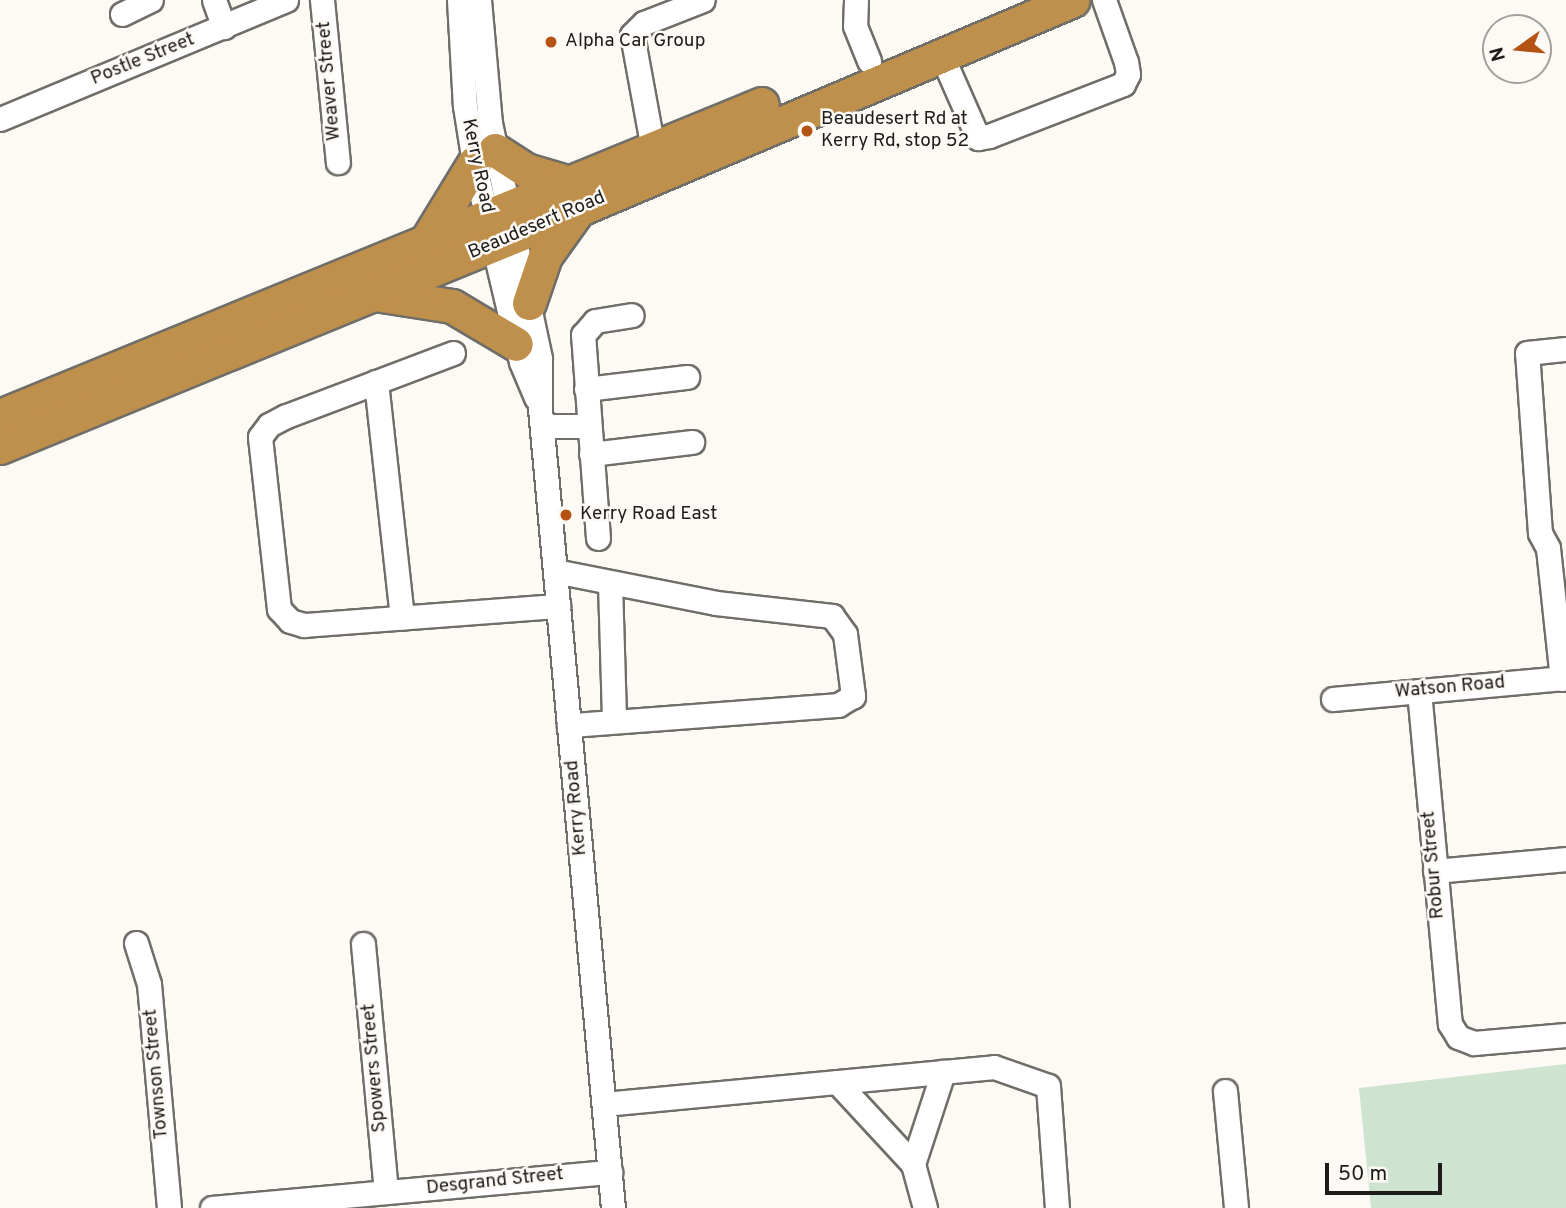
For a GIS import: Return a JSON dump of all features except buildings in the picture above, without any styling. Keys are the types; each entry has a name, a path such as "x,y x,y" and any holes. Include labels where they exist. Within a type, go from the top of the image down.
{"highway":[{"name":"Beaudesert Road","path":"575,196 653,149 1017,0"},
{"name":"Beaudesert Road","path":"0,447 375,294 500,226 1073,0"},
{"path":"425,243 485,156 526,170 575,196 545,256 529,303"},
{"name":"Beaudesert Road","path":"0,416 425,243 500,226"},
{"path":"375,294 452,306 516,344"}],"street":[{"path":"122,14 151,0"},
{"path":"214,0 224,27"},
{"name":"Postle Street","path":"0,119 286,0"},
{"name":"Weaver Street","path":"322,0 338,162"},
{"name":"Kerry Road","path":"459,0 465,106 485,156 500,226 516,344 541,417"},
{"name":"Kerry Road","path":"479,0 485,156"},
{"path":"653,149 632,35 644,23 703,0"},
{"path":"856,0 855,26 869,61"},
{"path":"941,54 978,138 989,136 1123,84 1128,74 1126,62 1104,0"},
{"name":"Kerry Road","path":"500,226 529,303 540,359 541,417 613,1208"},
{"path":"598,538 583,335 587,326 632,315"},
{"path":"1564,678 1557,547 1540,533 1527,353 1566,349"},
{"path":"453,353 269,425 260,437 279,609 290,621 304,625 558,606"},
{"path":"586,389 687,377"},
{"path":"376,382 402,618"},
{"path":"541,417 589,426"},
{"path":"591,454 692,442"},
{"path":"555,571 716,603 832,616 845,634 853,696 838,705 569,725"},
{"path":"610,583 614,722"},
{"name":"Watson Road","path":"1333,699 1564,678"},
{"name":"Robur Street","path":"1419,691 1449,1018 1458,1037 1481,1043 1566,1035"},
{"path":"1435,871 1566,859"},
{"name":"Townson Street","path":"136,943 149,984 169,1208"},
{"name":"Spowers Street","path":"363,944 386,1192"},
{"path":"604,1104 994,1067 1048,1086 1057,1208"},
{"path":"913,1164 943,1072"},
{"path":"837,1082 913,1164 925,1208"},
{"path":"1226,1091 1236,1208"},
{"name":"Desgrand Street","path":"212,1208 610,1172"}],"green space":[{"path":"1566,1064 1566,1208 1371,1208 1359,1088"}],"place":[{"name":"Alpha Car Group","path":"551,42"},
{"name":"Beaudesert Rd at Kerry Rd, stop 52","path":"807,131"},
{"name":"Kerry Road East","path":"566,515"}]}
